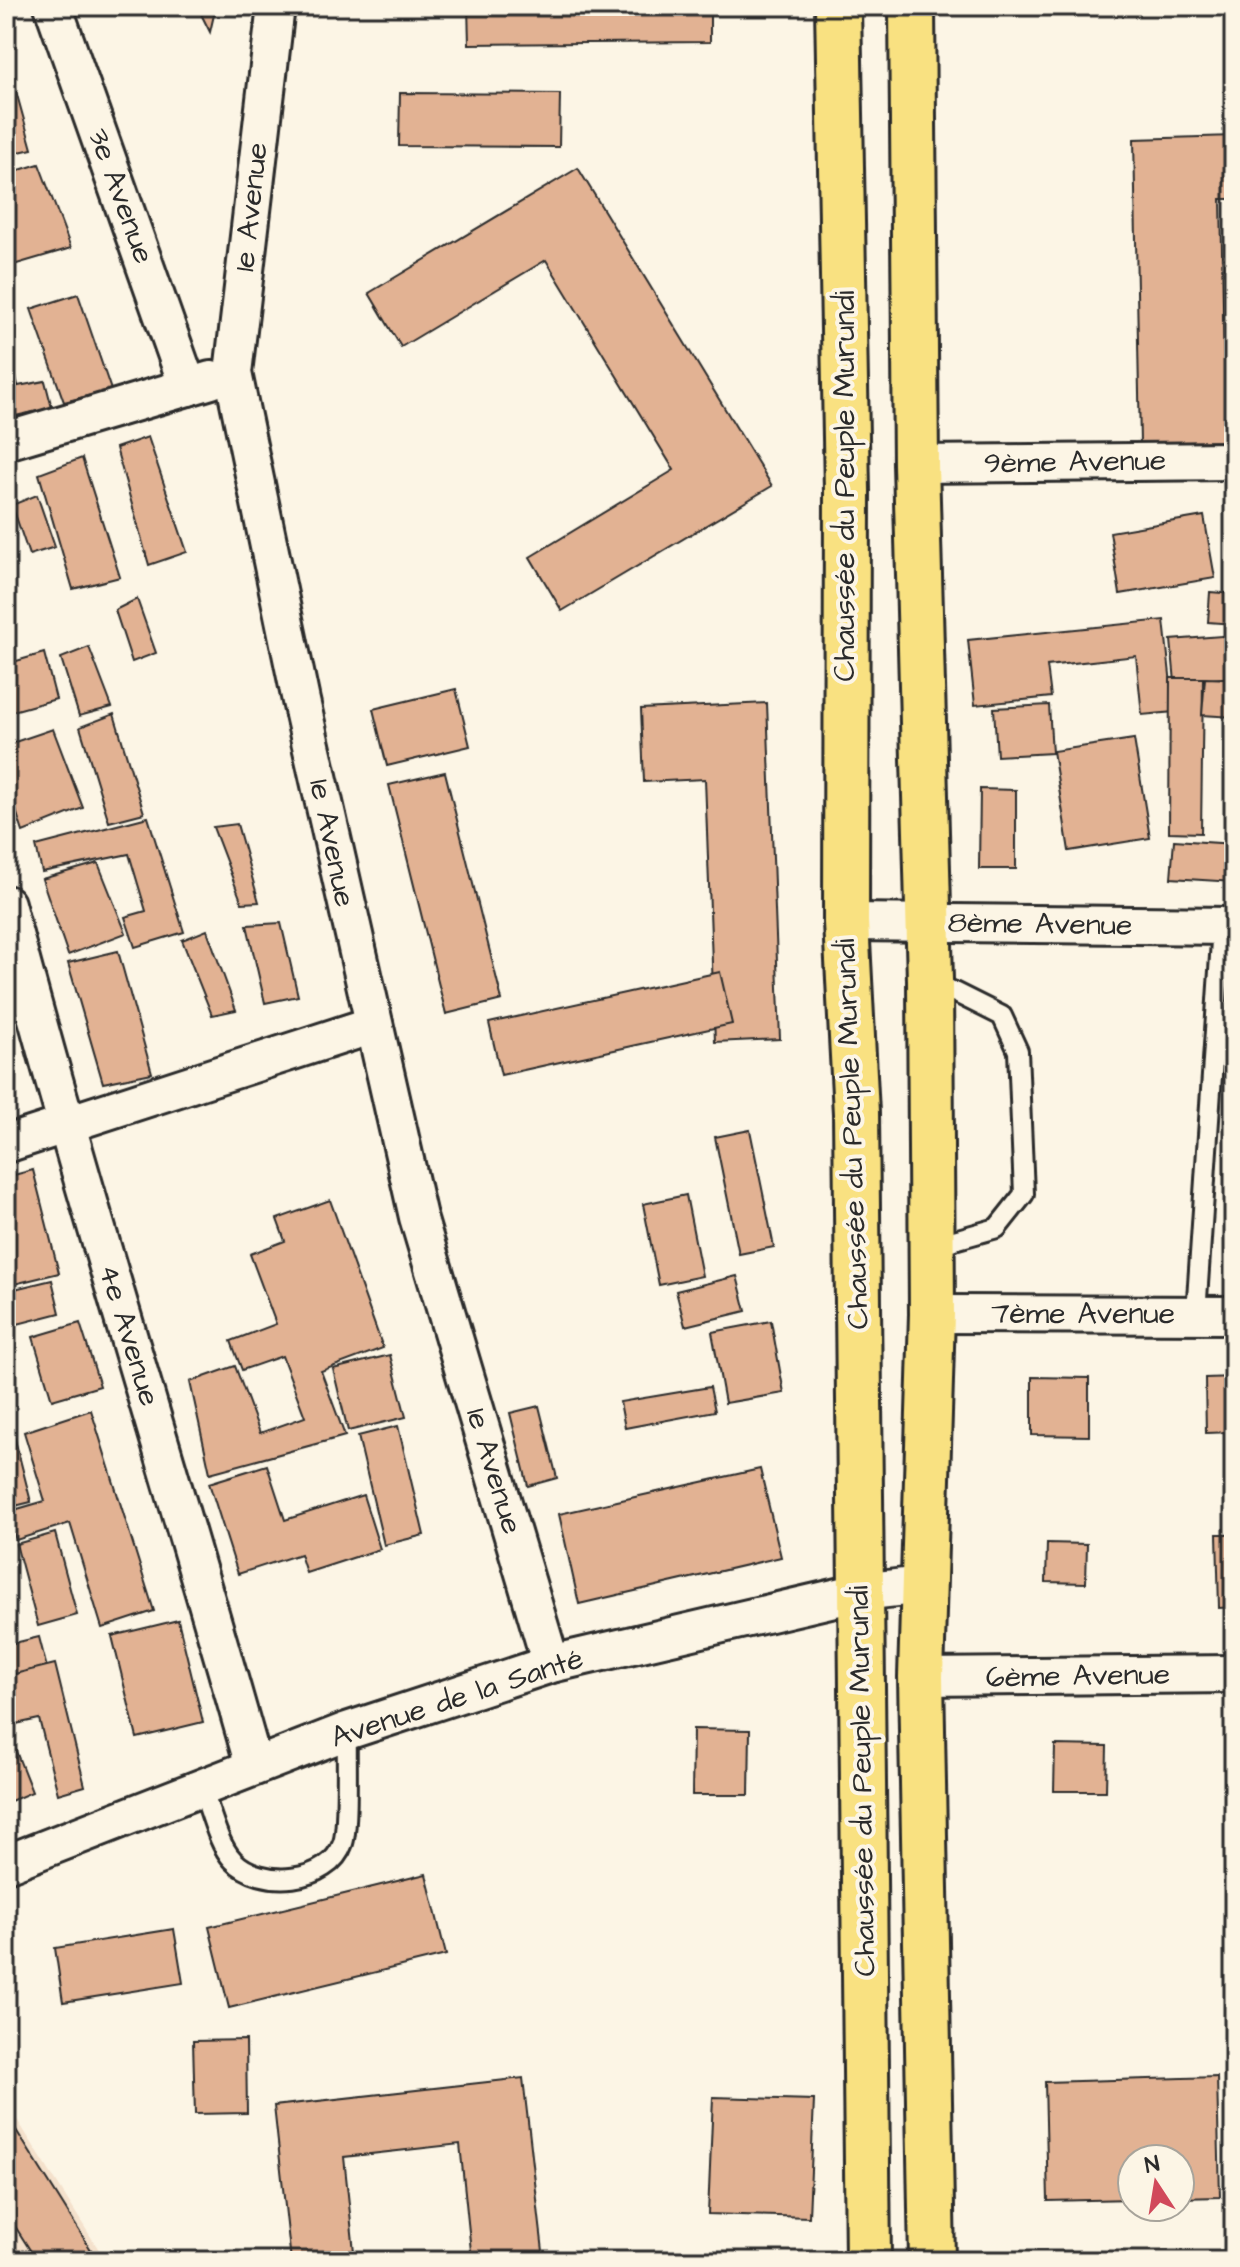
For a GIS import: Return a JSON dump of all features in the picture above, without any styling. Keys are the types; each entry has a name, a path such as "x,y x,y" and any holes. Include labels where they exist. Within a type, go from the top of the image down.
{"highway":[{"name":"Chaussée du Peuple Murundi","path":"838,6 847,491 846,922 856,1113 868,2261"},
{"name":"Chaussée du Peuple Murundi","path":"912,6 916,464 930,980 932,1314 921,1677 932,2261"}],"street":[{"name":"3e Avenue","path":"53,6 188,387"},
{"name":"1e Avenue","path":"276,6 233,373 373,1025 418,1217 551,1664"},
{"path":"6,441 233,373"},
{"name":"9ème Avenue","path":"916,464 1234,461"},
{"name":"4e Avenue","path":"6,904 64,1123 174,1484 254,1766"},
{"name":"8ème Avenue","path":"846,922 1228,926"},
{"path":"6,1144 373,1025"},
{"name":"7ème Avenue","path":"932,1314 1234,1315"},
{"name":"Avenue de la Santé","path":"6,1864 347,1731 551,1664 860,1592 923,1585"},
{"name":"6ème Avenue","path":"921,1677 1234,1674"}],"lane":[{"path":"1196,1314 1228,926"},
{"path":"930,980 1002,1016 1018,1051 1024,1194 997,1228 932,1246"},
{"path":"201,1786 230,1857 243,1869 279,1880 322,1870 343,1843 347,1731"}],"shaded area":[{"path":"6,2102 106,2261 6,2261"}],"building":[{"path":"197,6 216,6 210,32"},
{"path":"468,6 710,6 710,42 469,44"},
{"path":"14,84 32,149 6,155 6,86"},
{"path":"400,93 560,94 559,147 399,146"},
{"path":"1234,136 1234,199 1221,199 1224,355 1234,355 1234,441 1140,443 1134,139"},
{"path":"39,164 71,248 10,266 6,251 6,174"},
{"path":"578,168 772,486 562,611 530,557 674,470 546,260 401,347 369,293"},
{"path":"78,294 111,390 64,402 31,309"},
{"path":"6,329 18,386 45,381 52,408 6,418"},
{"path":"148,437 187,552 149,565 116,448"},
{"path":"82,458 120,577 73,589 39,474"},
{"path":"37,495 55,547 29,555 12,505"},
{"path":"1204,516 1215,578 1120,594 1110,532"},
{"path":"1228,527 1234,527 1234,576 1229,576"},
{"path":"1210,592 1234,594 1234,624 1208,622"},
{"path":"137,599 156,653 132,662 115,610"},
{"path":"1164,620 1174,712 1142,715 1136,656 1047,666 1051,697 975,705 968,640"},
{"path":"1234,635 1234,677 1175,682 1171,640"},
{"path":"89,647 112,707 79,716 61,658"},
{"path":"44,653 56,699 6,713 6,664"},
{"path":"1170,678 1203,678 1201,833 1169,832"},
{"path":"1205,678 1234,679 1234,717 1202,715"},
{"path":"456,689 470,746 387,766 373,709"},
{"path":"767,703 780,1039 715,1042 705,779 644,782 641,709"},
{"path":"1049,705 1052,753 997,756 994,708"},
{"path":"114,714 144,813 109,822 80,727"},
{"path":"53,729 83,808 23,832 6,780 6,745"},
{"path":"1134,739 1150,838 1069,851 1053,751"},
{"path":"445,772 502,1000 446,1014 389,785"},
{"path":"980,789 1016,790 1016,869 979,869"},
{"path":"148,817 184,932 135,947 125,917 146,911 129,854 42,872 36,846"},
{"path":"237,824 259,902 242,903 213,827"},
{"path":"1174,840 1234,844 1234,882 1171,878"},
{"path":"98,863 126,933 68,955 42,879"},
{"path":"281,923 298,996 265,1003 247,925"},
{"path":"207,930 236,1010 212,1015 182,940"},
{"path":"118,951 152,1073 103,1083 68,963"},
{"path":"720,972 732,1024 501,1075 489,1023"},
{"path":"750,1130 774,1247 739,1254 715,1137"},
{"path":"33,1170 59,1273 6,1286 6,1177"},
{"path":"686,1195 702,1276 659,1285 643,1204"},
{"path":"330,1200 383,1348 321,1371 345,1436 210,1473 190,1382 235,1366 260,1433 305,1417 282,1356 242,1370 231,1341 276,1324 250,1254 285,1241 277,1219"},
{"path":"737,1276 746,1311 685,1326 676,1291"},
{"path":"52,1280 60,1313 6,1327 6,1291"},
{"path":"771,1321 784,1393 725,1403 712,1332"},
{"path":"80,1323 100,1386 52,1400 33,1337"},
{"path":"390,1355 406,1417 348,1431 333,1369"},
{"path":"1032,1377 1089,1378 1089,1436 1032,1435"},
{"path":"1234,1377 1234,1432 1206,1433 1205,1378"},
{"path":"710,1387 715,1411 625,1428 620,1402"},
{"path":"539,1406 557,1478 528,1486 510,1413"},
{"path":"91,1410 154,1611 102,1628 70,1523 16,1540 7,1512 45,1501 24,1432"},
{"path":"11,1424 31,1502 7,1508 6,1425"},
{"path":"398,1426 424,1535 384,1545 358,1436"},
{"path":"267,1465 285,1520 363,1495 380,1549 306,1573 300,1554 238,1574 209,1483"},
{"path":"760,1469 781,1557 579,1604 559,1514"},
{"path":"55,1533 77,1615 38,1626 16,1544"},
{"path":"1217,1534 1234,1534 1234,1607 1219,1608"},
{"path":"1047,1543 1087,1544 1086,1583 1046,1582"},
{"path":"178,1620 203,1722 137,1738 112,1636"},
{"path":"39,1637 47,1668 6,1678 6,1645"},
{"path":"55,1664 85,1786 58,1794 39,1719 16,1724 6,1684 6,1676"},
{"path":"6,1726 32,1792 6,1803"},
{"path":"693,1729 750,1730 749,1795 692,1795"},
{"path":"1055,1745 1107,1746 1106,1791 1054,1791"},
{"path":"426,1874 446,1955 229,2008 209,1927"},
{"path":"174,1929 183,1983 63,2002 55,1948"},
{"path":"246,2040 247,2113 195,2114 193,2041"},
{"path":"1217,2077 1220,2197 1196,2198 1196,2143 1116,2143 1116,2199 1048,2201 1045,2082"},
{"path":"523,2078 544,2260 472,2261 460,2144 344,2157 355,2261 291,2261 274,2106"},
{"path":"713,2097 814,2100 809,2217 708,2214"},
{"path":"6,2114 98,2261 37,2261 6,2212"}]}
